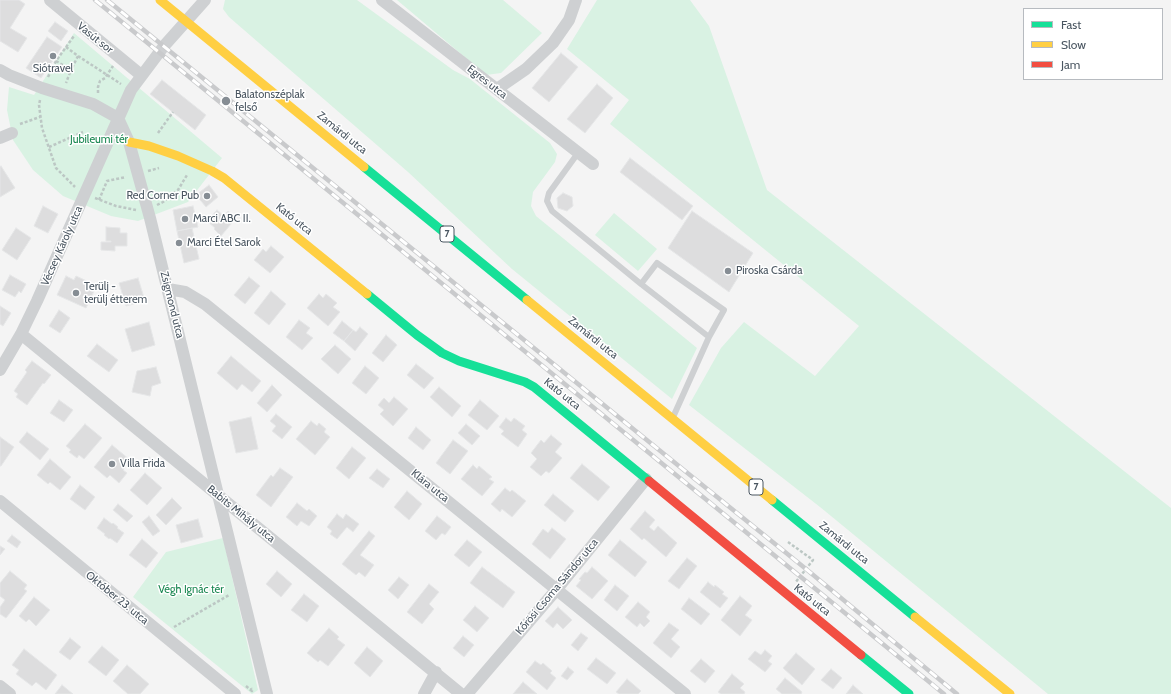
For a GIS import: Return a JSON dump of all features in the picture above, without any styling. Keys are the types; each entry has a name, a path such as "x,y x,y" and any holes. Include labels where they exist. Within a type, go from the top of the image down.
{"main road":[{"name":"Zamárdi utca","path":"160,0 1010,694"},
{"name":"Kató utca","path":"129,142 149,146 189,160 224,178 417,335 442,353 459,361 526,382 534,387 646,479 895,690 909,694"}],"street":[{"name":"Vasút sor","path":"50,0 141,75"},
{"path":"0,70 35,85 93,104 118,118 130,90 141,75 164,46 205,0"},
{"name":"Egres utca","path":"382,0 593,164"},
{"path":"498,89 526,69 553,43 569,20 576,0"},
{"name":"Zsigmond utca","path":"118,118 129,142 168,289 217,494"},
{"name":"Vécsey Károly utca","path":"0,370 21,334 83,200 118,118"},
{"path":"0,138 12,133"},
{"name":"Klára utca","path":"168,289 185,292 205,304 557,588 685,694"},
{"name":"Babits Mihály utca","path":"21,334 461,694"},
{"name":"Kőrösi Csoma Sándor utca","path":"468,694 646,479"},
{"path":"217,494 267,694"},
{"name":"Október 23. utca","path":"0,501 235,694"},
{"path":"424,694 436,672"},
{"path":"0,686 10,694"}],"lane":[{"path":"578,153 549,193 547,201 552,211 641,284 709,337"},
{"path":"641,284 657,263 724,310 709,337 672,418"}],"path":[{"path":"66,47 130,90"},
{"path":"62,94 78,56"},
{"path":"93,104 99,92 98,87 100,81 108,74 119,58"},
{"path":"56,61 71,70"},
{"path":"149,146 173,112"},
{"path":"49,147 83,132"},
{"path":"788,542 813,560 795,584"},
{"path":"168,622 174,627 229,594 231,602"},
{"path":"240,681 252,691 250,684"}],"green space":[{"path":"225,0 357,0 453,70 470,79 550,143 557,154 555,162 533,192 531,206 536,216 697,348 672,399 512,269 408,172 229,17 223,9"},
{"path":"397,0 503,0 542,33 501,73 486,75"},
{"path":"597,0 690,0 709,26 767,190 1171,508 1171,694 1048,694 820,507 689,405 721,348 744,322 815,376 859,326 610,124 629,100 567,49"},
{"name":"Jubileumi tér","path":"74,33 222,158 188,202 138,221 111,216 63,196 33,170 13,140 7,110 9,87 34,95"},
{"path":"614,213 657,249 638,271 595,235"},
{"name":"Végh Ignác tér","path":"223,538 258,690 252,694 133,597 166,552"}],"building":[{"path":"0,0 19,0 25,4 10,28 27,38 18,52 0,41"},
{"path":"55,22 68,31 61,41 48,31"},
{"path":"47,37 62,47 41,78 26,68"},
{"path":"561,53 578,67 549,102 532,88"},
{"path":"162,80 206,115 195,130 150,94"},
{"path":"597,84 613,98 585,133 567,119"},
{"path":"630,158 693,206 682,220 620,172"},
{"path":"1,166 15,188 0,197 0,167"},
{"name":"Red Corner Pub","path":"209,185 218,197 206,207 196,195"},
{"path":"563,193 572,197 573,206 567,211 558,208 557,198"},
{"path":"43,206 58,214 48,233 34,226"},
{"name":"Marci ABC II.","path":"193,206 198,227 177,231 173,210"},
{"path":"217,210 224,216 228,211 236,218 221,236 207,221"},
{"path":"692,211 753,253 729,292 668,248"},
{"path":"106,227 120,228 120,233 127,233 127,246 115,246 115,251 101,250 101,242 111,242 106,241"},
{"path":"16,228 31,238 17,260 2,250"},
{"path":"192,228 199,259 184,263 177,231"},
{"path":"271,246 284,257 270,273 254,260 263,249 266,252"},
{"path":"10,275 26,284 21,293 19,291 15,297 2,290"},
{"name":"Terülj - terülj étterem","path":"66,276 74,280 76,276 91,283 89,289 94,291 86,308 57,295"},
{"path":"249,277 260,286 245,304 234,295"},
{"path":"138,278 145,301 126,306 119,283"},
{"path":"271,291 286,304 269,325 254,313"},
{"path":"319,294 323,298 326,294 337,303 333,307 340,312 328,326 307,308"},
{"path":"0,306 11,313 3,326 0,324"},
{"path":"59,310 70,318 60,333 49,326"},
{"path":"299,320 310,328 306,333 313,338 302,350 286,337"},
{"path":"342,321 353,330 344,341 333,333"},
{"path":"149,322 155,345 132,352 125,329"},
{"path":"360,327 368,334 355,351 344,341 353,330 356,332"},
{"path":"386,335 397,345 383,362 372,353"},
{"path":"97,344 118,360 109,372 87,356"},
{"path":"335,345 351,359 338,374 321,359"},
{"path":"231,356 261,381 252,392 242,384 237,390 217,373"},
{"path":"32,361 51,375 44,384 43,383 27,405 16,397 18,394 14,391 27,372 25,370"},
{"path":"416,364 434,378 424,389 407,375"},
{"path":"365,366 379,378 366,394 352,383"},
{"path":"156,367 161,383 152,386 150,396 132,392 137,371"},
{"path":"272,385 282,395 267,412 257,403"},
{"path":"439,387 461,406 452,417 430,397"},
{"path":"394,397 408,409 393,426 380,414 384,410 378,405 384,398 389,403"},
{"path":"59,400 73,410 64,422 50,413"},
{"path":"480,400 499,416 487,430 468,415"},
{"path":"276,414 292,427 282,439 272,431 276,426 270,421"},
{"path":"251,417 258,449 236,453 229,422"},
{"path":"506,418 511,422 514,418 525,426 522,430 527,434 518,447 501,434 504,431 499,427"},
{"path":"311,421 317,426 319,423 326,429 324,432 330,437 315,455 296,439"},
{"path":"85,424 102,438 84,459 79,455 77,458 69,452 71,450 66,446"},
{"path":"466,424 480,436 472,445 458,433"},
{"path":"416,427 431,440 423,450 408,438"},
{"path":"27,432 49,449 40,460 19,442"},
{"path":"551,435 562,444 555,452 562,458 549,473 546,471 541,476 530,467 537,459 531,453 541,440 544,443"},
{"path":"0,437 14,447 1,466 0,466"},
{"path":"453,440 468,451 450,474 436,463"},
{"name":"Villa Frida","path":"112,445 130,460 123,470 127,473 119,483 110,475 107,478 94,467"},
{"path":"352,447 366,458 349,479 336,468"},
{"path":"149,457 154,461 150,466 145,461"},
{"path":"50,459 71,477 60,490 50,482 48,484 37,475"},
{"path":"582,464 610,487 598,501 570,478"},
{"path":"473,465 477,469 479,466 492,477 489,479 494,482 482,496 461,479"},
{"path":"280,468 293,477 271,507 256,495 271,475 273,477"},
{"path":"377,469 390,479 383,488 369,478"},
{"path":"145,473 162,488 147,505 130,490"},
{"path":"80,485 95,497 85,510 70,499"},
{"path":"505,488 510,492 512,490 526,501 512,517 502,509 500,512 491,504"},
{"path":"407,491 422,504 409,520 394,507"},
{"path":"553,494 574,511 565,522 544,505"},
{"path":"172,498 182,508 166,525 156,515"},
{"path":"297,503 307,511 309,509 317,516 309,526 301,521 297,526 286,517"},
{"path":"118,504 133,516 127,522 113,510"},
{"path":"645,511 655,520 649,527 654,531 658,526 677,543 666,557 644,538 642,540 630,529"},
{"path":"337,514 343,519 346,514 359,524 353,532 347,527 337,539 330,534 332,531 327,527"},
{"path":"149,516 160,531 153,536 142,522"},
{"path":"437,516 451,527 445,535 442,533 436,540 425,531"},
{"path":"104,518 112,524 113,523 124,533 117,543 110,538 109,539 97,528"},
{"path":"198,519 203,537 181,543 176,525"},
{"path":"552,528 566,539 550,559 532,544 543,529 548,533"},
{"path":"369,531 375,536 360,555 374,565 365,577 359,572 356,575 342,564"},
{"path":"12,535 21,542 17,548 7,541"},
{"path":"142,539 158,553 146,568 129,555"},
{"path":"467,540 482,552 469,567 454,555"},
{"path":"620,540 647,562 635,577 608,555"},
{"path":"0,546 5,549 0,555"},
{"path":"687,558 697,566 679,589 668,581"},
{"path":"482,567 515,592 503,608 470,583"},
{"path":"592,567 608,581 592,599 576,586 581,580 579,579"},
{"path":"10,571 27,585 24,589 27,591 6,618 0,614 0,607 5,600 0,596 0,583"},
{"path":"277,571 292,584 281,597 266,584"},
{"path":"399,577 409,585 398,599 388,590"},
{"path":"708,582 724,592 722,594 728,598 720,608 700,592"},
{"path":"429,584 439,592 429,604 434,609 422,624 407,612"},
{"path":"615,585 629,596 617,611 604,600"},
{"path":"304,594 319,606 307,622 291,610"},
{"path":"740,596 752,606 745,615 752,620 740,636 721,620"},
{"path":"34,597 50,610 36,626 29,619 26,622 19,616"},
{"path":"689,598 710,614 701,625 681,609"},
{"path":"638,602 650,612 646,617 650,621 644,627 640,623 637,627 625,617"},
{"path":"475,606 489,618 477,632 463,620"},
{"path":"558,607 572,620 563,629 557,623 553,628 545,621"},
{"path":"669,623 679,630 671,639 680,647 671,658 653,643"},
{"path":"329,628 339,637 337,639 345,645 328,666 320,660 318,662 307,653"},
{"path":"581,633 588,638 578,651 571,645"},
{"path":"463,636 474,645 464,657 453,648"},
{"path":"70,638 81,647 70,660 59,652"},
{"path":"102,646 119,660 106,676 88,662"},
{"path":"367,647 383,661 370,677 354,663"},
{"path":"24,649 57,675 46,690 36,682 32,686 16,674 19,670 12,665"},
{"path":"765,650 772,656 768,661 772,664 765,672 748,659 755,651 761,655"},
{"path":"796,653 815,669 802,685 783,668"},
{"path":"596,658 616,673 607,684 587,669"},
{"path":"701,659 715,671 705,683 690,671"},
{"path":"535,661 541,665 543,663 552,671 550,673 556,678 547,690 526,672"},
{"path":"127,665 149,684 140,694 128,694 113,681"},
{"path":"568,667 574,672 567,680 561,676"},
{"path":"831,669 842,678 833,689 821,680"},
{"path":"732,674 744,684 740,688 745,692 744,694 721,694 718,692"},
{"path":"785,678 802,692 801,694 782,694 776,689"},
{"path":"627,679 641,691 638,694 619,694 616,692"},
{"path":"523,682 537,694 513,694"},
{"path":"62,685 73,694 55,694"},
{"path":"853,685 863,694 846,694"}],"railway":[{"path":"95,0 944,694"},
{"path":"107,0 806,569 957,694"}],"traffic: fast":[{"path":"364,167 527,300"},
{"path":"367,294 417,335 442,353 459,361 525,382 534,387 649,481"},
{"path":"772,500 915,617"},
{"path":"861,655 909,694"}],"traffic: slow":[{"path":"160,0 364,167"},
{"path":"129,142 149,146 178,156 224,178 367,294"},
{"path":"527,300 772,500"},
{"path":"915,617 1010,694"}],"traffic: jam":[{"path":"649,481 861,655"}],"place":[{"name":"Siótravel","path":"53,56"},
{"name":"Balatonszéplak felső","path":"226,101"},
{"name":"Red Corner Pub","path":"207,196"},
{"name":"Marci ABC II.","path":"185,219"},
{"name":"Marci Étel Sarok","path":"179,243"},
{"name":"Piroska Csárda","path":"728,271"},
{"name":"Terülj - terülj étterem","path":"76,293"},
{"name":"Villa Frida","path":"112,464"}]}
